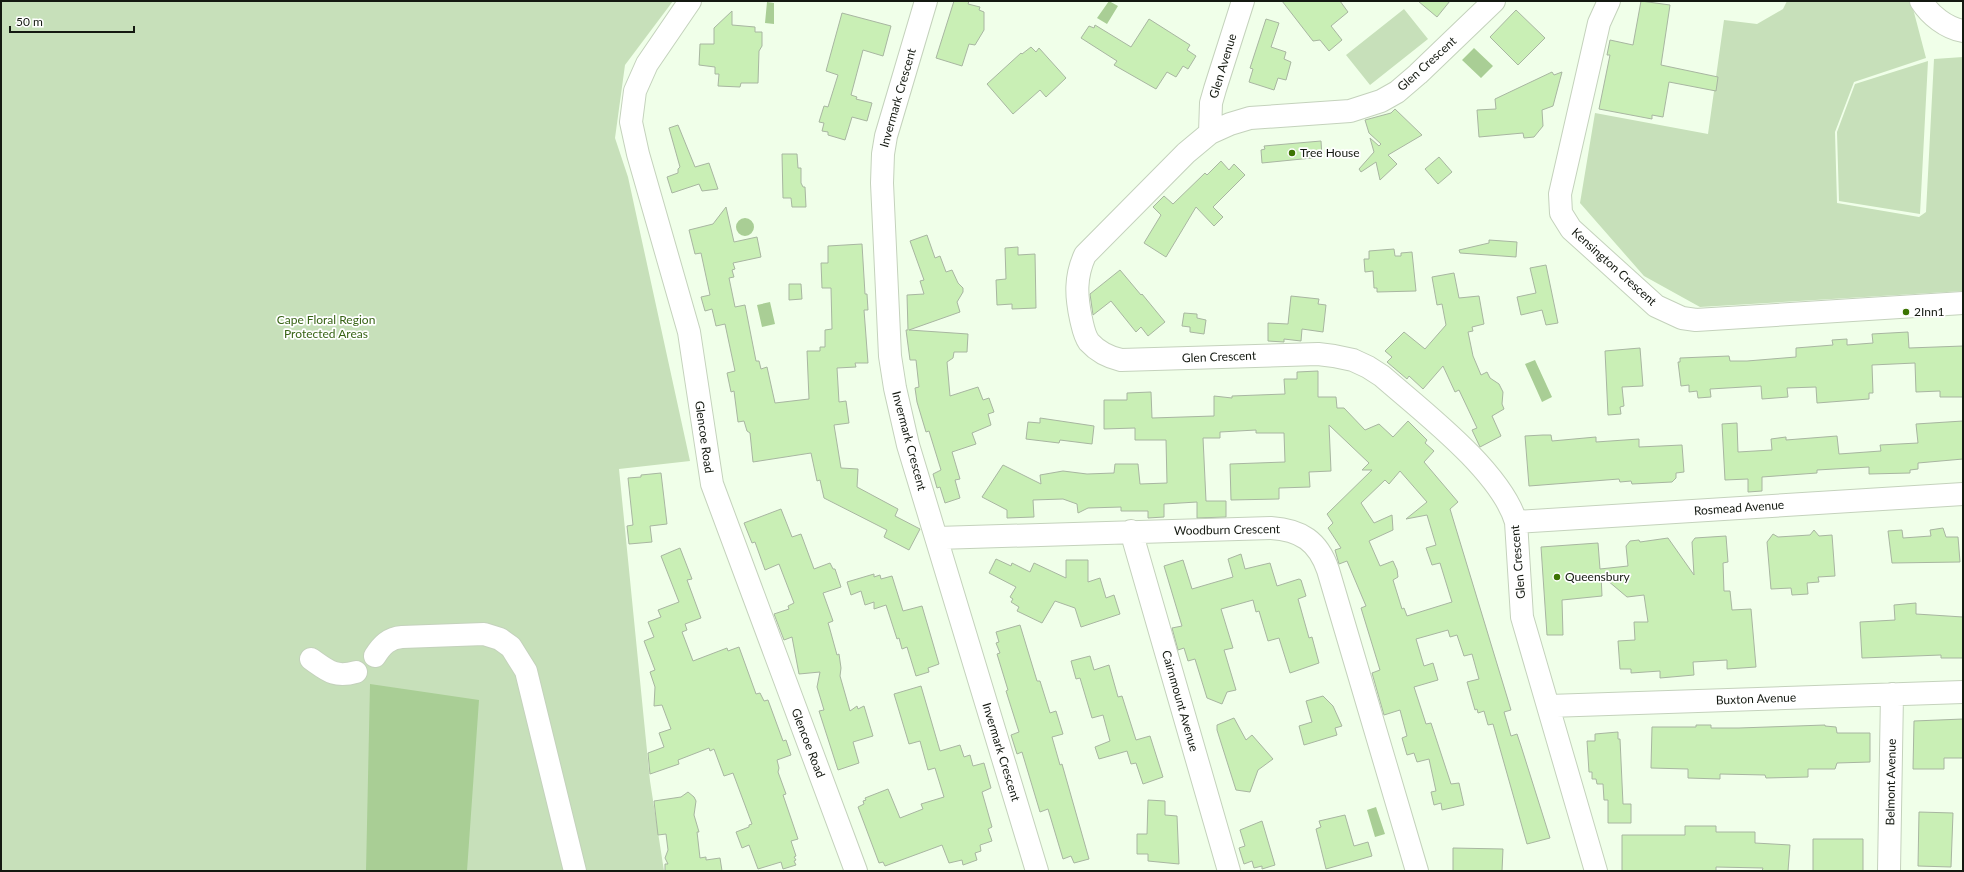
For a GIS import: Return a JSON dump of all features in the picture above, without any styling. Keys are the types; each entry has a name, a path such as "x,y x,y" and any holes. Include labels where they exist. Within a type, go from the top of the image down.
{"street":[{"name":"Glencoe Road","path":"690,1 646,64 635,90 631,122 638,154 689,332 707,461 712,484 856,871"},
{"name":"Invermark Crescent","path":"926,1 882,154 890,356 895,388 908,445 1037,871"},
{"name":"Glen Avenue","path":"1210,133 1211,103 1243,1"},
{"name":"Glen Crescent","path":"1494,1 1418,74 1396,92 1381,101 1350,111 1250,118 1230,124 1210,133 1186,153 1085,255 1080,267 1077,283 1077,300 1084,332 1088,341 1096,349 1108,356 1121,360 1303,354 1334,356 1353,360 1382,376 1464,449 1500,490 1512,510 1516,522 1522,617 1596,871"},
{"name":"Kensington Crescent","path":"1609,1 1599,23 1559,204 1561,213 1571,229 1645,298 1668,313 1696,320 1963,303"},
{"path":"1921,1 1925,8 1940,21 1950,27 1963,31"},
{"name":"Rosmead Avenue","path":"1516,522 1963,494"},
{"name":"Woodburn Crescent","path":"937,538 1131,531 1285,529 1298,533 1316,547 1324,559 1328,570 1417,871"},
{"name":"Cairnmount Avenue","path":"1131,531 1229,871"},
{"path":"375,656 382,646 393,638 402,636 484,634 500,639 511,647 526,671 575,871"},
{"path":"310,659 330,672 339,675 356,672"},
{"name":"Buxton Avenue","path":"1549,706 1963,692"},
{"name":"Belmont Avenue","path":"1889,871 1892,694"}],"green space":[{"name":"Cape Floral Region Protected Areas","path":"1,1 673,1 625,65 615,138 628,177 690,461 619,469 650,781 664,871 1,871"},
{"path":"1787,1 1911,1 1926,58 1854,82 1835,132 1837,203 1919,217 1926,212 1934,59 1963,57 1963,291 1700,307 1644,276 1580,203 1595,113 1708,134 1724,20 1757,24 1783,9"},
{"path":"1404,9 1428,39 1370,85 1346,55"},
{"path":"1928,61 1920,214 1839,201 1837,132 1855,84"}],"shaded area":[{"path":"1109,1 1118,6 1107,24 1097,18"},
{"path":"767,2 774,3 774,24 765,23"},
{"path":"1474,48 1493,66 1481,78 1462,60"},
{"path":"745,218 751,221 754,227 751,233 745,236 739,233 736,227 739,221"},
{"path":"770,302 775,324 762,327 757,305"},
{"path":"1535,360 1552,397 1542,402 1525,364"},
{"path":"370,684 479,700 467,871 366,871"},
{"path":"1376,807 1385,834 1375,837 1367,810"}],"building":[{"path":"954,1 969,1 968,4 980,7 979,10 984,12 984,30 975,45 969,44 962,66 936,58"},
{"path":"1282,1 1340,1 1348,12 1331,26 1342,40 1329,51 1320,40 1313,41"},
{"path":"1418,1 1450,1 1437,17"},
{"path":"1641,1 1670,5 1661,65 1718,77 1716,91 1669,82 1663,117 1652,115 1652,119 1599,109 1610,55 1607,55 1610,40 1633,45"},
{"path":"1516,10 1545,38 1518,65 1490,37"},
{"path":"732,11 732,25 755,27 755,32 762,32 762,46 759,51 758,83 741,83 740,87 718,86 719,74 715,74 715,67 699,65 700,44 714,44 714,28"},
{"path":"842,13 891,26 883,56 863,50 851,95 857,97 856,99 872,103 867,121 852,117 845,140 828,135 828,132 822,131 824,123 819,122 824,106 828,107 838,75 826,71"},
{"path":"1149,19 1190,45 1187,50 1196,56 1188,69 1183,66 1176,77 1167,72 1156,89 1114,65 1117,61 1081,38 1089,26 1094,28 1095,25 1131,47"},
{"path":"1266,19 1279,23 1271,47 1286,52 1284,59 1291,62 1286,80 1278,78 1274,90 1249,82 1253,69 1250,68"},
{"path":"1031,47 1036,52 1039,48 1066,78 1046,97 1040,90 1013,114 987,84 1021,53 1022,54"},
{"path":"1552,72 1554,75 1562,72 1553,106 1542,110 1543,126 1534,137 1524,138 1523,133 1479,137 1477,110 1496,109 1495,99"},
{"path":"1395,109 1422,135 1388,155 1397,164 1380,180 1376,162 1361,172 1359,169 1374,152 1370,138 1379,146 1381,144 1369,133 1365,120 1391,113"},
{"path":"678,125 695,167 709,163 718,189 702,191 699,184 672,193 667,177 678,173 678,169 680,167 669,128"},
{"name":"Tree House","path":"1321,141 1322,157 1262,163 1261,150 1265,149 1264,146"},
{"path":"782,154 797,154 798,168 801,168 801,183 803,187 805,187 806,207 792,207 791,198 783,198"},
{"path":"1439,157 1452,172 1438,184 1425,169"},
{"path":"1221,161 1229,170 1234,164 1245,175 1213,207 1223,217 1214,226 1196,207 1166,257 1144,243 1161,215 1153,207 1164,196 1173,204 1205,173 1207,175"},
{"path":"726,207 734,242 757,237 761,257 733,263 735,269 732,270 734,277 729,278 735,307 745,305 756,361 759,361 761,369 767,367 775,403 809,399 807,351 820,351 820,347 825,347 825,330 832,329 831,288 822,288 821,263 828,263 828,246 862,244 865,294 867,294 868,310 864,310 868,363 855,363 856,367 837,368 839,402 846,401 849,423 834,425 841,468 858,469 857,487 898,509 895,516 920,529 909,550 884,537 887,530 824,498 820,480 817,481 811,453 753,462 750,433 747,431 744,421 738,422 734,391 731,392 727,373 735,371 725,324 716,326 712,309 705,311 701,297 710,295 701,253 695,254 689,230 713,224"},
{"path":"927,235 935,258 940,256 946,272 952,270 958,283 963,288 963,292 957,302 960,312 909,330 968,334 967,352 954,352 953,358 947,362 950,396 978,387 983,400 989,398 994,412 988,414 991,425 972,433 976,444 952,452 960,479 955,480 960,498 945,503 940,487 937,488 933,474 941,470 929,431 926,432 917,402 915,388 919,387 916,360 910,360 906,330 908,330 907,295 924,294 920,281 924,280 910,241"},
{"path":"1489,240 1517,242 1516,257 1460,253 1459,250 1489,243"},
{"path":"1018,247 1018,255 1035,254 1036,308 1012,309 1012,304 997,305 996,280 1006,279 1005,248"},
{"path":"1394,249 1395,256 1401,256 1401,253 1412,252 1416,291 1377,292 1377,288 1374,288 1373,271 1365,272 1364,259 1369,259 1369,251"},
{"path":"1546,265 1558,323 1546,325 1542,310 1521,315 1517,297 1536,293 1530,268"},
{"path":"1120,270 1165,322 1148,336 1141,327 1136,332 1111,301 1093,315 1090,294"},
{"path":"1454,273 1459,298 1479,296 1484,324 1472,327 1473,331 1468,332 1473,356 1481,375 1487,372 1490,378 1499,384 1503,392 1502,404 1504,409 1492,416 1501,436 1480,447 1472,430 1477,428 1459,390 1455,392 1443,366 1423,389 1409,376 1407,379 1387,362 1392,357 1385,351 1404,332 1425,349 1446,325 1442,304 1437,305 1432,277"},
{"path":"789,284 801,284 802,299 789,300"},
{"path":"1291,296 1319,299 1318,304 1326,305 1323,332 1302,329 1301,341 1284,339 1284,342 1268,341 1268,323 1288,324"},
{"path":"1184,313 1197,314 1197,318 1206,320 1204,334 1190,332 1190,327 1182,326"},
{"path":"1908,332 1909,348 1963,346 1963,397 1940,397 1940,391 1916,392 1915,363 1872,365 1873,393 1869,393 1869,399 1817,403 1816,387 1787,388 1788,397 1762,399 1761,386 1710,389 1711,397 1698,398 1697,391 1689,392 1689,385 1681,386 1678,362 1680,362 1680,358 1729,356 1730,361 1747,361 1796,357 1796,348 1833,345 1832,340 1847,339 1847,345 1873,343 1872,334"},
{"path":"1640,348 1643,386 1622,387 1624,406 1620,407 1621,414 1608,415 1605,351"},
{"path":"1318,371 1318,397 1336,397 1337,408 1344,408 1365,430 1379,424 1393,437 1408,421 1427,440 1425,443 1434,451 1424,462 1458,502 1450,509 1511,710 1504,712 1511,736 1517,734 1550,838 1527,844 1493,724 1488,725 1484,711 1478,713 1477,709 1475,710 1467,682 1479,679 1472,654 1464,656 1457,635 1450,637 1448,630 1416,639 1424,666 1433,663 1438,680 1414,687 1426,724 1431,723 1451,784 1459,783 1464,805 1442,810 1441,803 1434,805 1431,792 1436,791 1429,759 1417,762 1414,753 1407,755 1402,738 1407,736 1400,710 1384,715 1372,673 1380,670 1361,608 1366,606 1347,561 1339,564 1335,550 1341,548 1328,528 1333,523 1327,514 1372,470 1362,470 1369,463 1329,425 1331,471 1309,472 1310,487 1279,488 1279,499 1231,500 1230,464 1285,462 1284,433 1256,433 1256,430 1220,432 1220,438 1203,438 1206,501 1226,501 1226,517 1197,518 1197,502 1164,504 1164,517 1148,518 1148,511 1121,511 1121,507 1088,508 1078,513 1077,504 1063,499 1033,500 1034,517 1007,518 1007,510 982,497 1003,465 1041,484 1040,475 1063,471 1087,474 1114,473 1115,464 1138,464 1140,484 1167,483 1166,440 1135,440 1135,428 1104,429 1104,400 1127,400 1127,393 1151,392 1152,418 1214,416 1214,396 1232,398 1232,396 1285,394 1284,379 1297,379 1297,372","holes":["1400,471 1427,502 1406,519 1427,515 1436,545 1426,548 1432,565 1440,563 1452,602 1407,616 1404,608 1402,609 1393,580 1398,577 1393,561 1380,566 1369,541 1393,530 1392,515 1374,523 1361,503 1385,480 1389,484"]},
{"path":"1040,418 1094,426 1092,444 1060,440 1059,443 1026,439 1028,422 1040,423"},
{"path":"1963,421 1963,459 1918,463 1918,469 1910,470 1910,473 1869,474 1869,467 1817,470 1817,473 1762,477 1762,491 1748,492 1748,479 1725,480 1722,424 1737,423 1738,452 1772,450 1771,439 1786,437 1786,440 1837,436 1839,454 1881,451 1880,445 1918,443 1916,424"},
{"path":"1551,435 1552,441 1596,437 1596,442 1639,439 1639,447 1682,445 1684,472 1676,473 1676,478 1672,482 1632,484 1631,481 1620,482 1619,479 1529,486 1525,436"},
{"path":"661,473 667,524 650,526 652,542 629,544 627,526 633,525 628,478"},
{"path":"781,509 792,537 801,534 814,569 830,563 833,569 835,569 841,587 823,593 833,621 828,623 837,655 839,654 841,668 840,676 850,711 857,706 858,709 864,706 873,736 853,742 859,763 838,770 819,711 824,710 817,687 820,672 799,674 792,637 784,640 774,614 789,609 788,606 794,603 779,564 765,570 755,542 752,543 744,523"},
{"path":"1943,528 1946,537 1958,537 1960,562 1892,563 1888,531 1902,530 1903,538 1931,536 1930,530"},
{"path":"1814,530 1819,536 1832,535 1835,576 1818,577 1819,582 1807,583 1808,594 1792,595 1791,588 1771,589 1767,542 1773,534 1778,537 1810,535"},
{"path":"1726,536 1728,562 1723,563 1724,591 1730,591 1732,610 1751,609 1756,667 1727,669 1727,660 1693,662 1694,675 1660,678 1660,671 1631,673 1631,669 1620,669 1618,641 1635,640 1634,622 1648,622 1644,595 1627,597 1601,575 1602,596 1562,600 1563,635 1547,635 1541,547 1598,543 1600,569 1628,566 1626,546 1630,541 1639,540 1640,542 1668,538 1694,575 1692,542 1695,538"},
{"path":"680,548 692,579 687,580 701,618 685,624 687,630 682,632 693,661 727,648 728,651 739,647 756,694 760,693 764,701 768,700 783,741 786,740 791,755 777,760 779,768 778,772 786,794 783,795 798,839 791,841 796,856 794,857 796,860 794,861 796,865 783,869 781,862 758,869 749,845 742,848 736,832 749,827 749,825 752,824 733,773 724,776 714,749 710,751 709,748 678,760 679,764 650,774 648,753 664,747 659,733 671,729 662,705 654,706 655,687 650,672 655,670 644,641 654,637 648,622 661,617 658,610 679,602 661,556"},
{"path":"1241,554 1245,569 1270,563 1277,586 1299,579 1301,580 1306,596 1298,599 1309,638 1312,637 1319,663 1290,673 1279,638 1268,641 1259,611 1256,612 1253,600 1221,609 1233,648 1224,650 1236,690 1227,692 1222,704 1207,698 1195,659 1188,661 1184,648 1178,650 1172,628 1182,626 1164,566 1183,560 1192,589 1233,577 1228,559"},
{"path":"996,559 1011,566 1012,563 1030,572 1034,563 1066,578 1066,560 1088,560 1088,582 1100,578 1106,598 1114,595 1120,614 1081,627 1075,608 1055,601 1042,623 1017,611 1019,607 1011,602 1013,599 1010,597 1016,587 989,573"},
{"path":"874,574 874,577 880,575 881,579 892,576 903,611 922,606 939,664 928,668 929,672 916,676 907,647 902,649 899,638 897,639 886,605 874,609 874,602 865,605 861,591 851,595 847,582"},
{"path":"1916,603 1916,614 1963,617 1963,658 1941,658 1941,655 1862,658 1860,622 1895,620 1894,605"},
{"path":"1020,625 1037,681 1040,681 1050,713 1056,711 1063,734 1052,737 1060,765 1062,764 1089,859 1074,863 1071,856 1063,859 1048,809 1040,812 1022,752 1017,754 1011,735 1019,732 1006,691 1008,690 997,654 1000,653 996,643 999,642 996,632"},
{"path":"1090,656 1094,670 1109,665 1118,697 1122,696 1136,740 1150,736 1163,777 1143,784 1136,763 1131,764 1127,751 1099,759 1095,747 1110,741 1103,715 1092,718 1080,678 1076,679 1071,661"},
{"path":"921,686 940,751 960,745 964,757 970,755 973,766 984,763 991,788 982,792 992,827 988,829 992,841 980,845 981,851 975,853 977,860 963,865 962,860 949,863 942,845 885,866 883,862 879,863 858,807 864,804 863,801 866,800 865,798 888,789 900,818 923,809 921,804 944,797 935,768 928,770 920,741 909,744 894,694"},
{"path":"1323,696 1333,706 1342,726 1335,728 1337,735 1304,745 1299,726 1312,722 1306,701"},
{"path":"1234,718 1246,740 1252,735 1273,759 1258,770 1250,792 1236,790 1217,730 1217,725"},
{"path":"1963,719 1963,758 1944,758 1944,769 1913,769 1914,721"},
{"path":"1696,725 1711,725 1711,728 1739,728 1825,725 1836,727 1837,733 1870,733 1870,762 1837,763 1835,769 1808,769 1808,777 1766,778 1765,775 1720,774 1720,779 1688,778 1688,769 1651,768 1652,727 1696,727"},
{"path":"1618,732 1618,739 1620,739 1623,804 1631,804 1631,823 1608,823 1608,800 1604,800 1603,784 1597,784 1596,779 1592,779 1592,772 1589,772 1587,741 1595,741 1595,734"},
{"path":"688,792 696,801 694,815 699,832 697,832 700,858 706,857 706,860 720,858 722,871 665,871 665,864 668,864 665,858 668,850 666,834 658,835 654,801 681,797"},
{"path":"1148,800 1165,801 1165,815 1177,816 1179,864 1148,861 1148,854 1137,854 1137,834 1147,834"},
{"path":"1919,812 1953,813 1951,867 1918,866"},
{"path":"1345,815 1354,846 1368,842 1372,856 1326,869 1316,829 1321,827 1319,821"},
{"path":"1262,821 1275,865 1262,869 1262,866 1254,868 1252,861 1244,864 1239,848 1245,846 1240,830"},
{"path":"1685,826 1716,826 1716,832 1755,832 1755,843 1790,845 1788,871 1762,871 1763,868 1716,867 1716,871 1622,871 1622,835 1685,835"},
{"path":"1813,839 1863,839 1863,871 1813,871"},
{"path":"1453,848 1503,849 1502,871 1453,871"}],"place":[{"name":"Tree House","path":"1292,153"},
{"name":"2Inn1","path":"1906,312"},
{"name":"Queensbury","path":"1557,577"}]}
